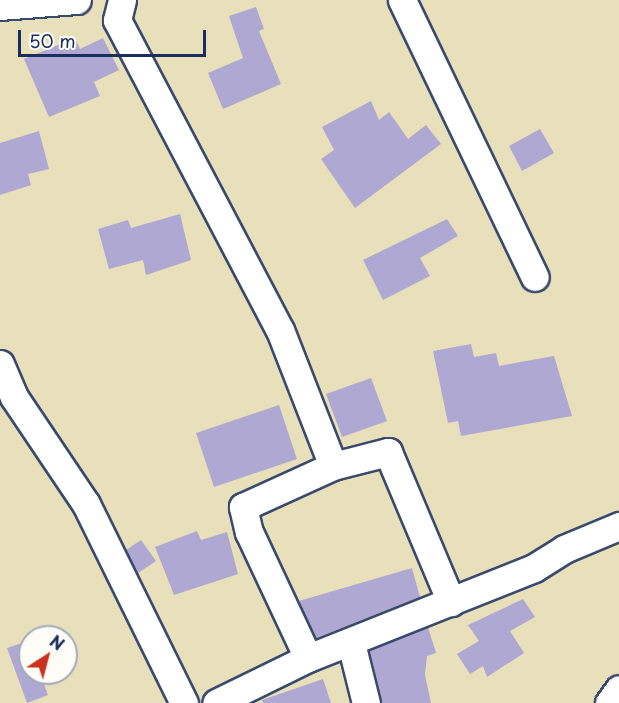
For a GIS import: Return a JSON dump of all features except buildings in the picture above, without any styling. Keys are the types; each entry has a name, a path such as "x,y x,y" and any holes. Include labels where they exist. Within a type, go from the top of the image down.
{"street":[{"path":"0,6 77,0"},
{"path":"122,0 117,20 280,330 333,466"},
{"path":"402,0 535,277"},
{"path":"0,364 14,397 86,504 184,703"},
{"path":"308,658 249,532 243,507 333,466 388,452 451,602"},
{"path":"216,703 308,658 451,602 619,526"},
{"path":"351,643 366,703"},
{"path":"609,703 619,689"}]}
